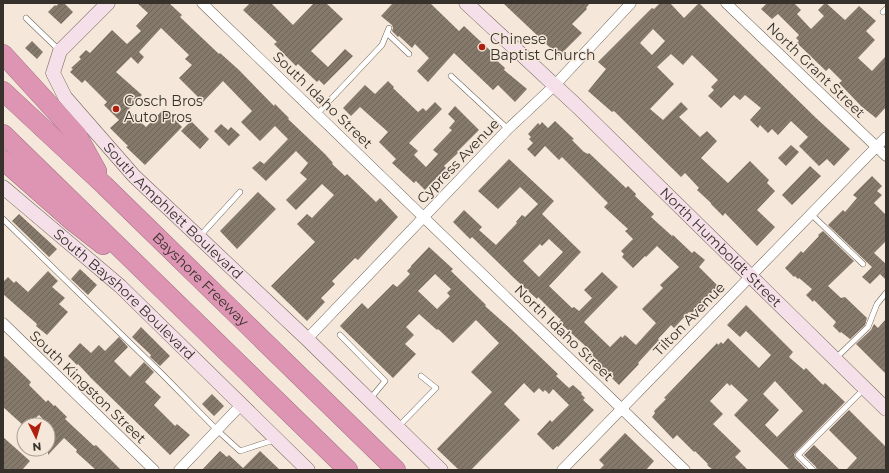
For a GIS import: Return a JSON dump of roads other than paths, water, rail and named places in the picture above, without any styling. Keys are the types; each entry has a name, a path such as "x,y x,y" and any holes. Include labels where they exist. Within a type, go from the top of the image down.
{"highway":[{"path":"3,54 77,135 104,185"},
{"name":"Bayshore Freeway","path":"3,91 104,185 396,470"},
{"path":"3,134 348,470"},
{"path":"3,160 71,220 168,294"}],"street":[{"path":"60,51 108,3"},
{"name":"South Idaho Street","path":"202,3 424,216"},
{"name":"North Humboldt Street","path":"466,3 554,85 886,409"},
{"name":"Cypress Avenue","path":"307,339 424,216 554,85 631,3"},
{"name":"North Grant Street","path":"726,3 886,156"},
{"name":"South Amphlett Boulevard","path":"60,51 54,73 65,97 134,176 307,339 441,470"},
{"name":"Tilton Avenue","path":"562,470 886,137"},
{"name":"South Bayshore Boulevard","path":"3,187 120,286 308,470"},
{"name":"North Idaho Street","path":"424,216 685,470"},
{"name":"South Kingston Street","path":"3,323 154,470"},
{"path":"179,470 241,405"}],"lane":[{"path":"26,18 60,51"},
{"path":"317,114 382,45 388,30 409,54"},
{"path":"451,76 508,130"},
{"path":"199,237 240,192"},
{"path":"811,214 863,264"},
{"path":"3,219 240,451 276,439"},
{"path":"835,359 868,327 877,304 886,293"},
{"path":"340,335 385,381 369,400"},
{"path":"398,428 436,388 421,376"},
{"path":"813,470 798,455 865,388"}],"place":[{"name":"Chinese Baptist Church","path":"482,47"},
{"name":"Gosch Bros Auto Pros","path":"116,109"}]}
